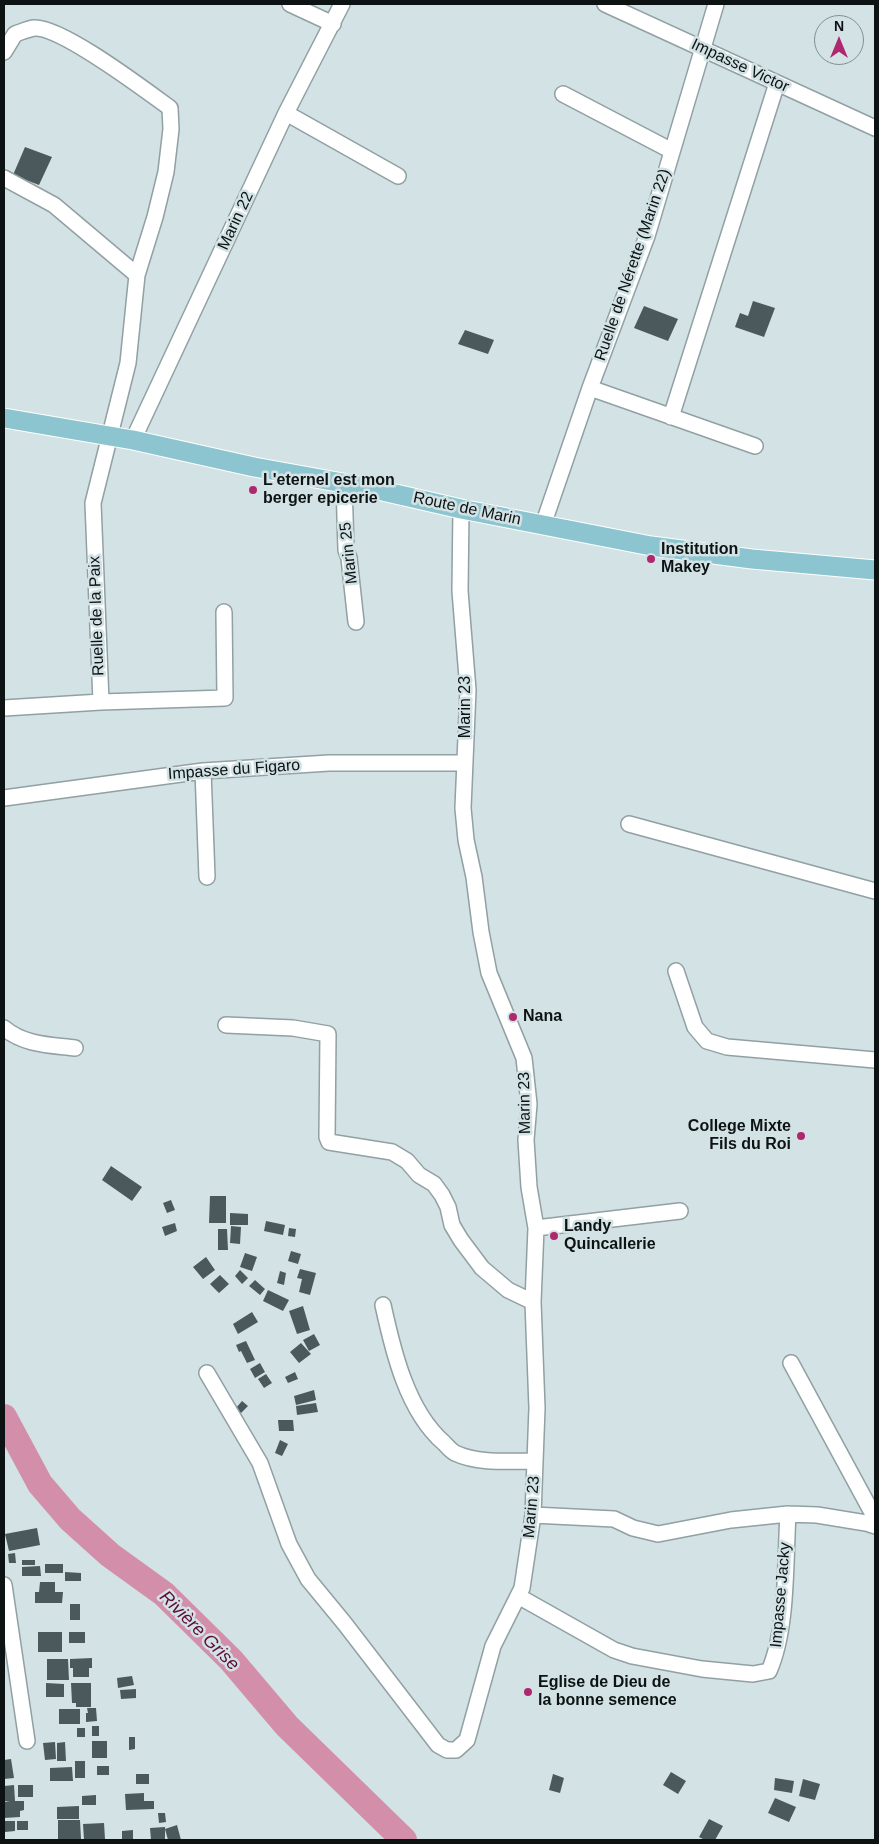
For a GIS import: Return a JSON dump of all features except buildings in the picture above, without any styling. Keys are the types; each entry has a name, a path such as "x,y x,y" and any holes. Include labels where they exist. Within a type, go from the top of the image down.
{"main road":[{"name":"Route de Marin","path":"4,418 133,440 651,546 752,559 875,570"}],"street":[{"path":"290,4 333,24"},
{"name":"Marin 22","path":"133,440 286,113 342,4"},
{"name":"Impasse Victor","path":"605,4 875,128"},
{"name":"Ruelle de Nérette (Marin 22)","path":"543,525 590,388 647,236 716,4"},
{"name":"Ruelle de la Paix","path":"4,52 15,34 35,28 50,32 89,51 170,108 171,129 166,172 155,217 137,275 128,363 93,503 101,702"},
{"path":"670,417 777,83"},
{"path":"563,94 672,151"},
{"path":"286,113 398,176"},
{"path":"4,178 54,206 137,275"},
{"path":"590,388 755,446"},
{"name":"Marin 25","path":"344,483 346,550 349,558 356,622"},
{"name":"Marin 23","path":"208,1372 260,1463 289,1544 308,1579 346,1624 438,1745 447,1750 456,1750 467,1740 493,1646 522,1588 533,1515 537,1408 533,1302 536,1228 529,1187 526,1140 529,1104 524,1058 489,973 480,932 474,877 466,840 464,808 468,690 460,591 460,508"},
{"path":"4,708 101,702 224,698 224,612"},
{"name":"Impasse du Figaro","path":"4,798 203,770 329,763 465,763"},
{"path":"203,770 207,877"},
{"path":"629,824 875,891"},
{"path":"676,971 695,1027 707,1041 727,1047 875,1060"},
{"path":"226,1025 292,1028 328,1034 327,1137 329,1142 392,1152 407,1161 419,1175 434,1184 442,1195 448,1207 452,1225 460,1240 482,1268 508,1290 533,1302"},
{"path":"4,1028 11,1034 32,1043 75,1048"},
{"path":"536,1228 680,1211"},
{"path":"383,1305 389,1333 410,1398 430,1432 455,1453 486,1460 535,1461"},
{"path":"791,1363 875,1518"},
{"path":"533,1515 614,1519 633,1528 658,1534 740,1519 788,1514 817,1515 875,1526"},
{"name":"Impasse Jacky","path":"518,1596 614,1650 646,1659 702,1669 753,1674 769,1670 777,1654 782,1618 788,1514"},
{"path":"4,1585 28,1741"}],"waterway":[{"name":"Rivière Grise","path":"4,1417 40,1484 70,1519 110,1555 164,1594 231,1660 287,1726 404,1840"}],"place":[{"name":"L'eternel est mon berger epicerie","path":"253,490"},
{"name":"Institution Makey","path":"651,559"},
{"name":"Nana","path":"513,1017"},
{"name":"College Mixte Fils du Roi","path":"801,1136"},
{"name":"Landy Quincallerie","path":"554,1236"},
{"name":"Eglise de Dieu de la bonne semence","path":"528,1692"}]}
